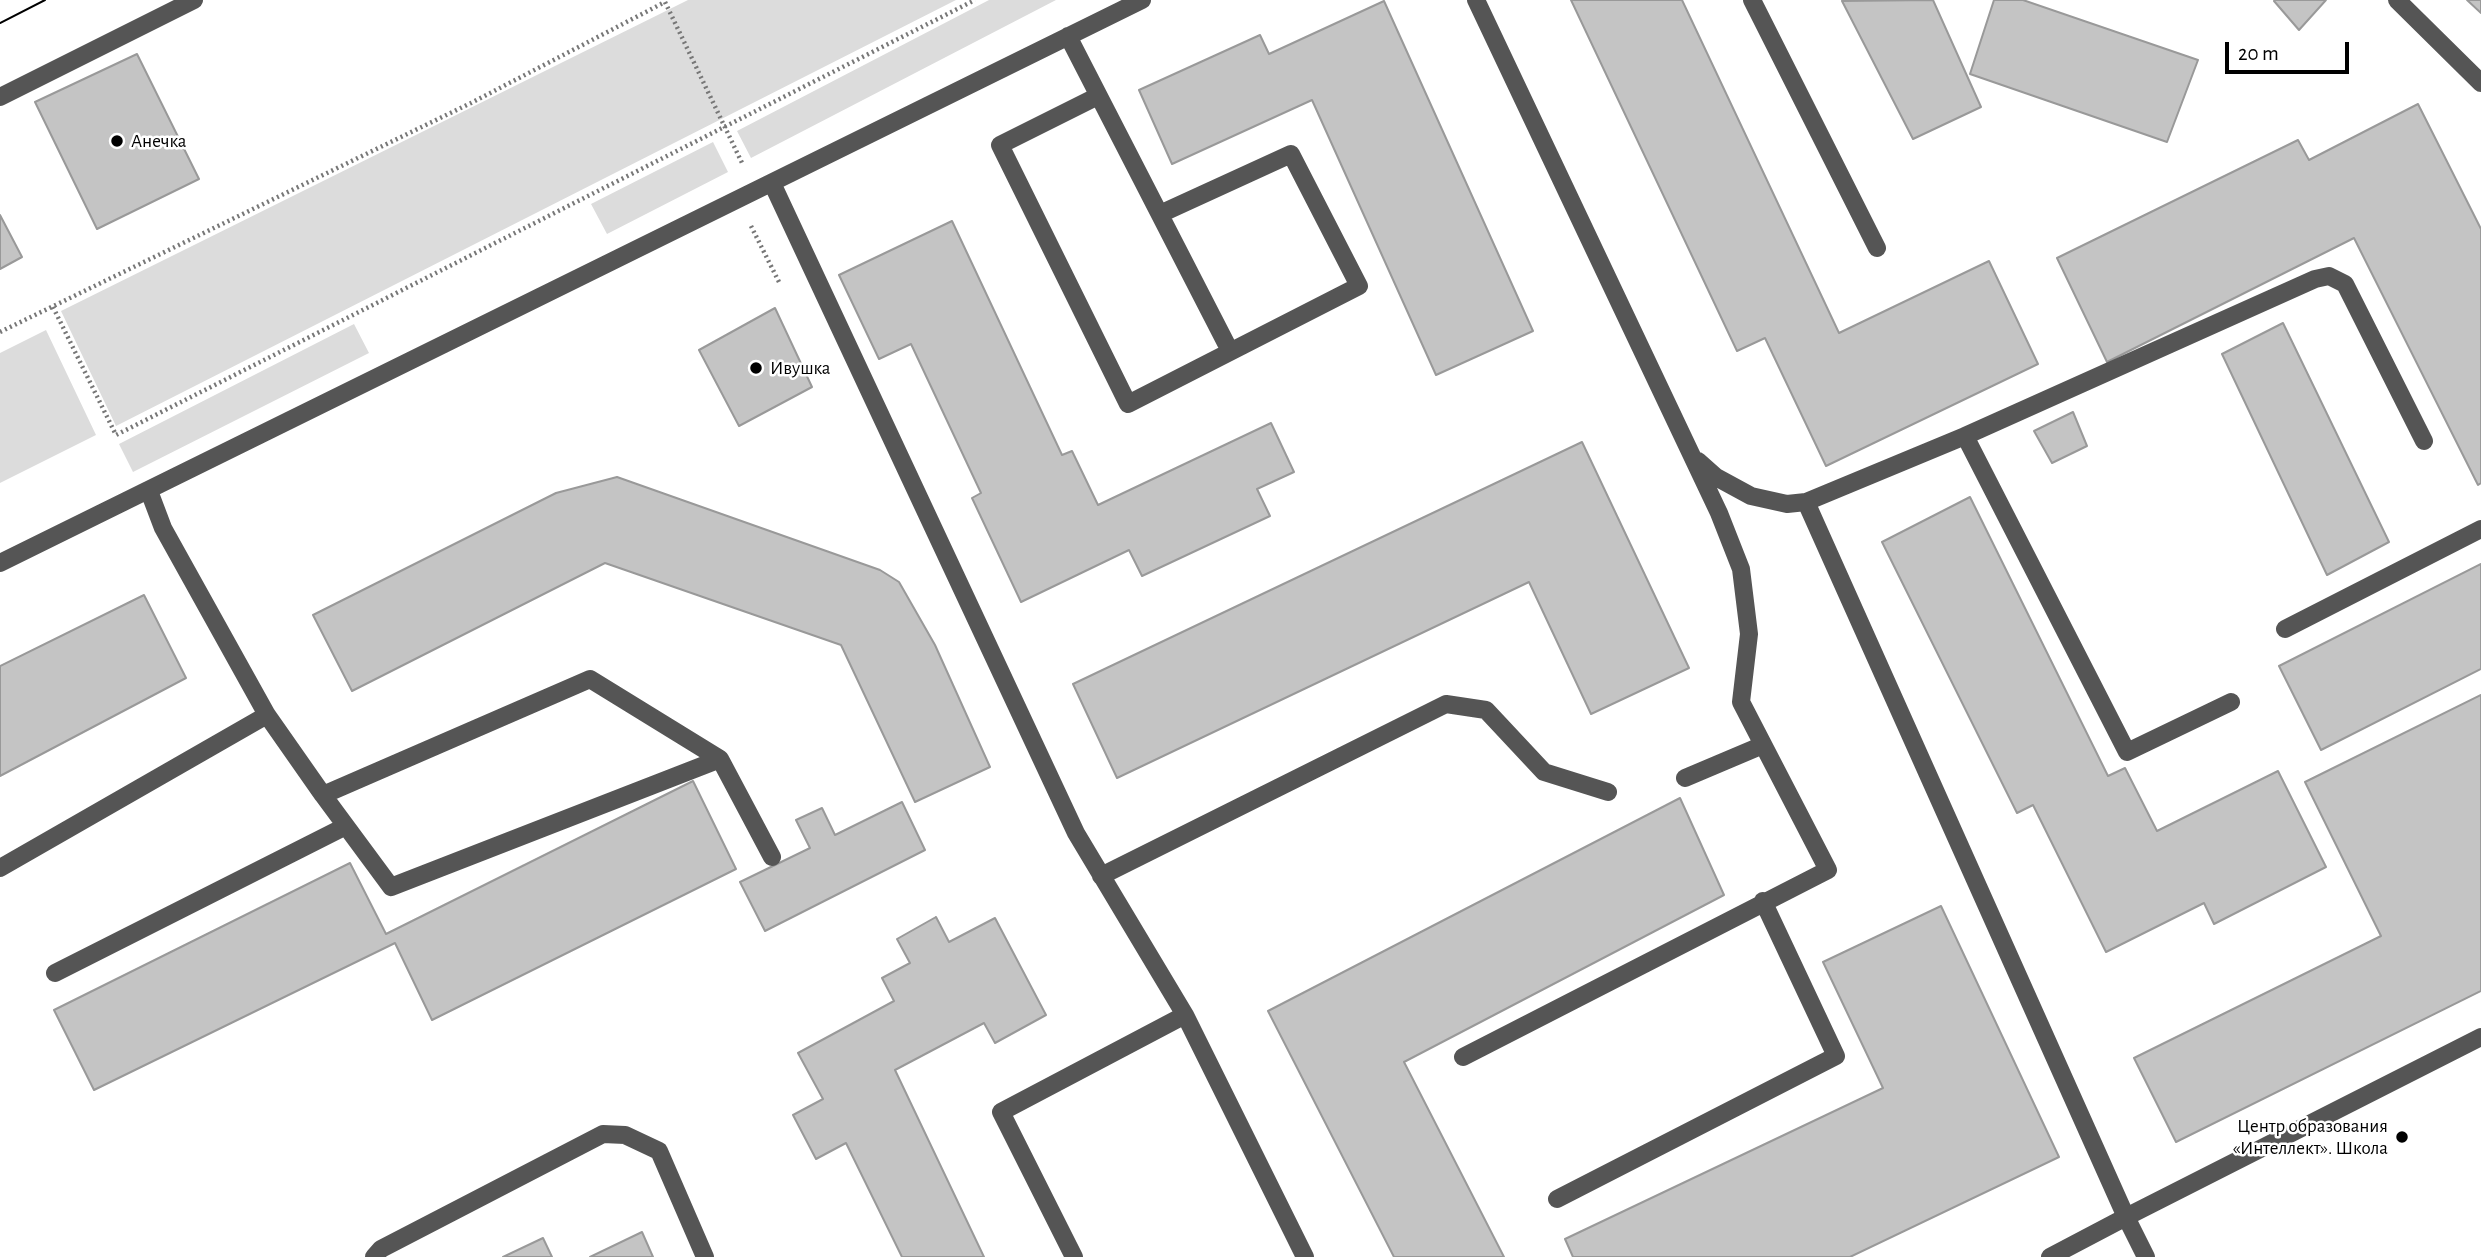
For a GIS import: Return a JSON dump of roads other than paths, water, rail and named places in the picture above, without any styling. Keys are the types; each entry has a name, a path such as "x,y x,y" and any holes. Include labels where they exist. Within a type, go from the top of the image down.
{"lane":[{"path":"1,95 194,0"},
{"path":"0,563 1142,0"},
{"path":"1463,1057 1828,870 1741,702 1749,634 1741,569 1691,455 1476,0"},
{"path":"1752,0 1877,248"},
{"path":"2397,0 2481,83"},
{"path":"1068,36 1230,351"},
{"path":"1098,96 1000,145 1128,404 1359,286 1291,153 1160,214"},
{"path":"772,183 1076,833 1185,1015 1305,1257"},
{"path":"1691,455 1716,477 1751,496 1787,504 1805,502 1965,436 2315,279 2329,276 2345,284 2424,441"},
{"path":"1965,436 2127,752 2231,702"},
{"path":"149,491 163,528 267,715 391,887 720,759"},
{"path":"1805,502 2146,1257"},
{"path":"2285,629 2481,529"},
{"path":"323,795 590,679 720,759 772,857"},
{"path":"1101,876 1446,704 1486,710 1544,772 1608,792"},
{"path":"0,867 267,715"},
{"path":"1685,778 1763,746"},
{"path":"55,974 346,826"},
{"path":"1558,1199 1836,1056 1763,901"},
{"path":"1074,1257 1001,1112 1185,1015"},
{"path":"2050,1257 2481,1037"},
{"path":"374,1257 381,1249 603,1134 625,1135 659,1151 705,1257"}],"tram line":[{"path":"0,23 45,0"}],"place":[{"name":"Анечка","path":"117,141"},
{"name":"Ивушка","path":"756,368"},
{"name":"Центр образования «Интеллект». Школа","path":"2402,1137"}]}
